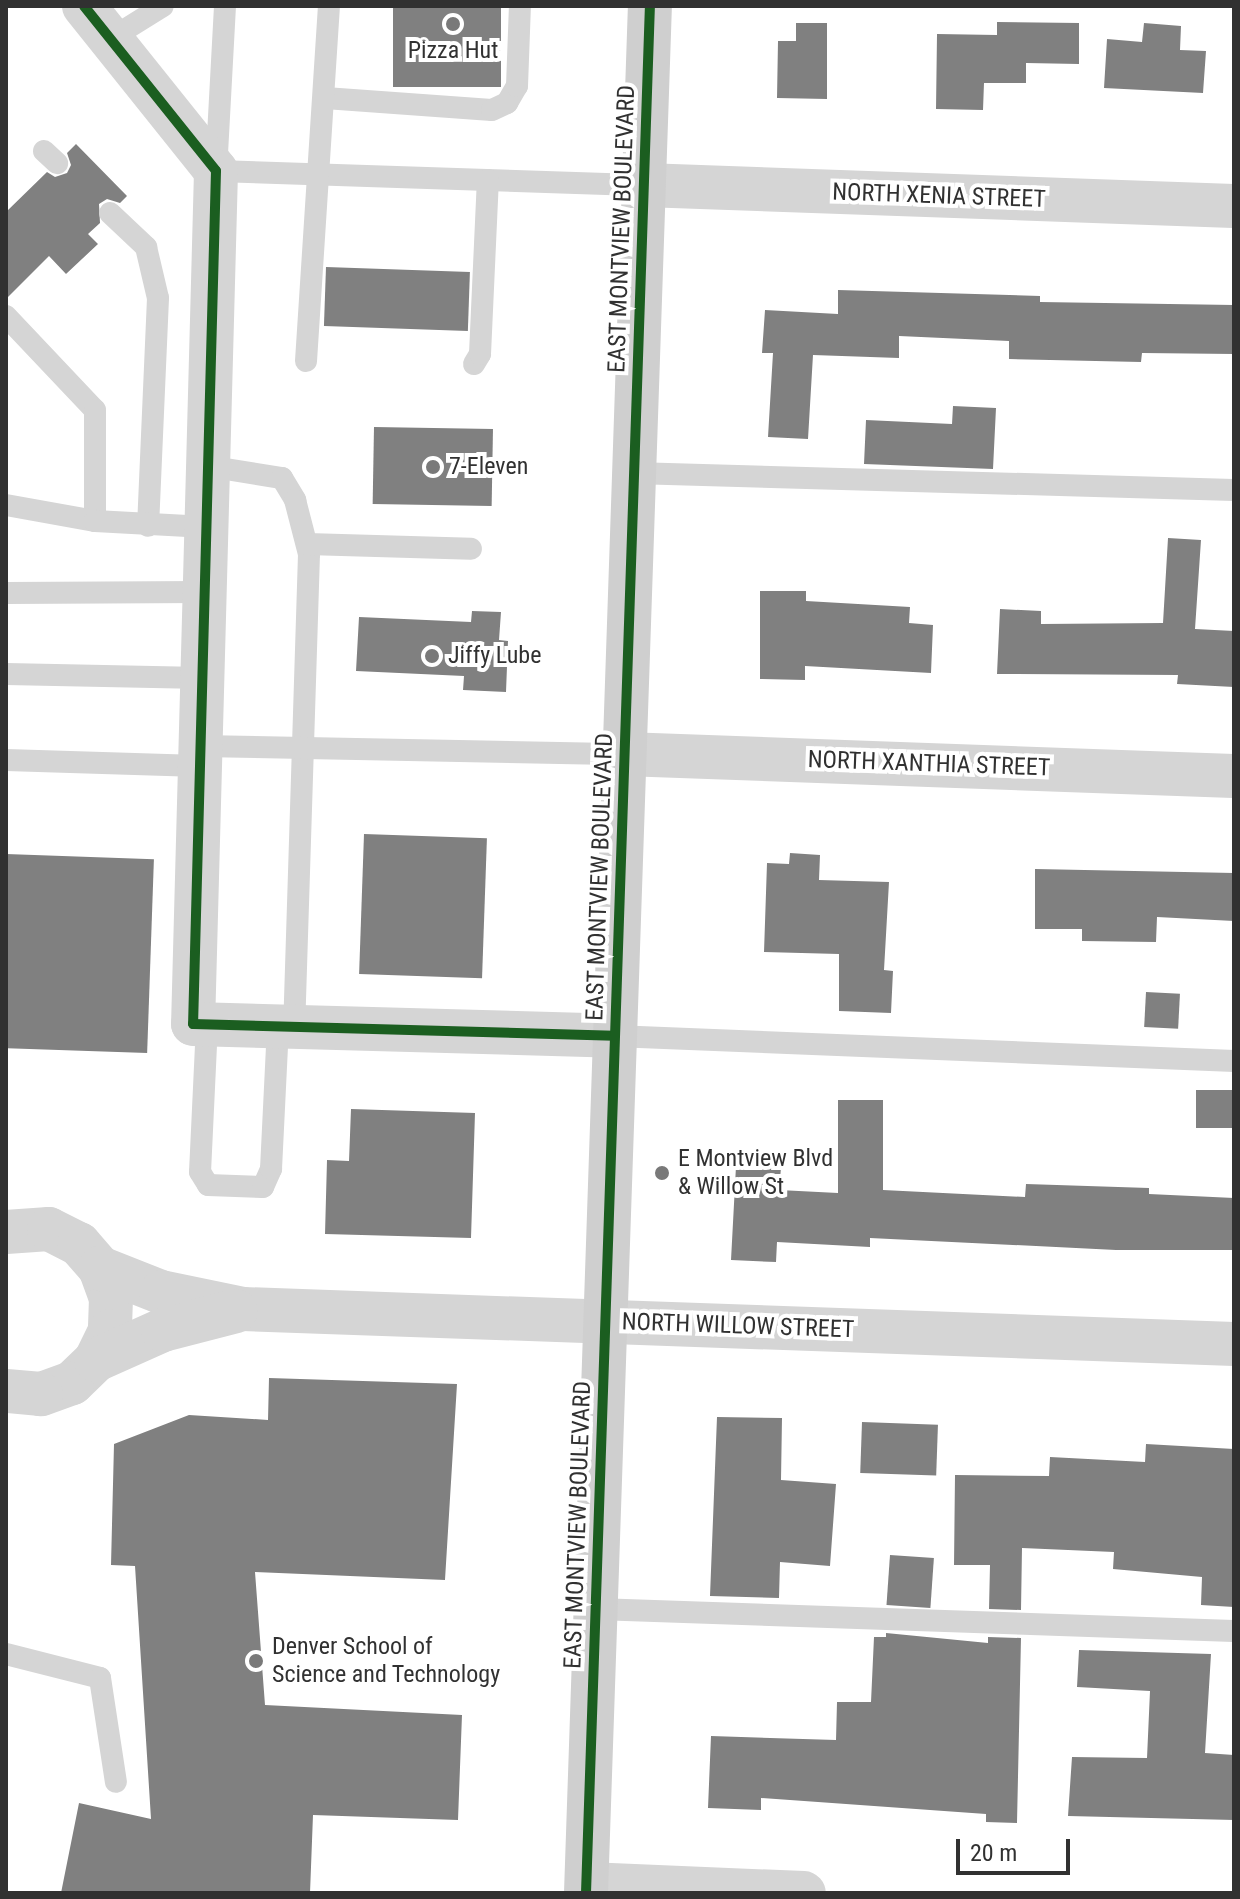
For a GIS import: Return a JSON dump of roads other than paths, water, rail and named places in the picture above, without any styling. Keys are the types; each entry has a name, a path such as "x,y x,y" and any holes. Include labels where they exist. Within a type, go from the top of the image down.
{"main road":[{"name":"EAST MONTVIEW BOULEVARD","path":"586,1889 650,6"}],"street":[{"path":"97,22 216,171 193,1024 614,1036"},
{"name":"NORTH XENIA STREET","path":"644,185 1234,206"},
{"name":"NORTH XANTHIA STREET","path":"624,754 1234,776"},
{"path":"7,1392 51,1390 72,1383 96,1360 110,1331 111,1298 100,1268 79,1244 49,1229 10,1228"},
{"name":"NORTH WILLOW STREET","path":"100,1268 161,1292 243,1309 1234,1344"},
{"name":"NORTH WILLOW STREET","path":"96,1360 163,1330 243,1309"},
{"path":"586,1889 804,1893"}],"lane":[{"path":"97,22 163,6"},
{"path":"225,6 216,171 644,185"},
{"path":"306,361 321,173 329,6"},
{"path":"325,98 492,110 507,103 517,86 520,6"},
{"path":"474,364 480,354 488,180"},
{"path":"110,213 146,247 158,298 148,526"},
{"path":"6,316 95,410 95,521"},
{"path":"207,466 282,478 295,500 307,544 306,749 286,1026 271,1169 263,1187 208,1185 200,1172 207,1024"},
{"path":"633,473 1234,490"},
{"path":"6,505 95,521 206,527"},
{"path":"307,544 471,549"},
{"path":"6,593 203,592"},
{"path":"6,674 202,678"},
{"path":"6,760 200,756 306,749 624,754"},
{"path":"614,1036 1234,1061"},
{"path":"596,1609 1234,1631"},
{"path":"6,1654 100,1678 116,1782"}],"place":[{"name":"Pizza Hut","path":"453,24"},
{"name":"7-Eleven","path":"433,467"},
{"name":"Jiffy Lube","path":"432,656"},
{"name":"E Montview Blvd & Willow St","path":"662,1173"},
{"name":"Denver School of Science and Technology","path":"256,1661"}]}
